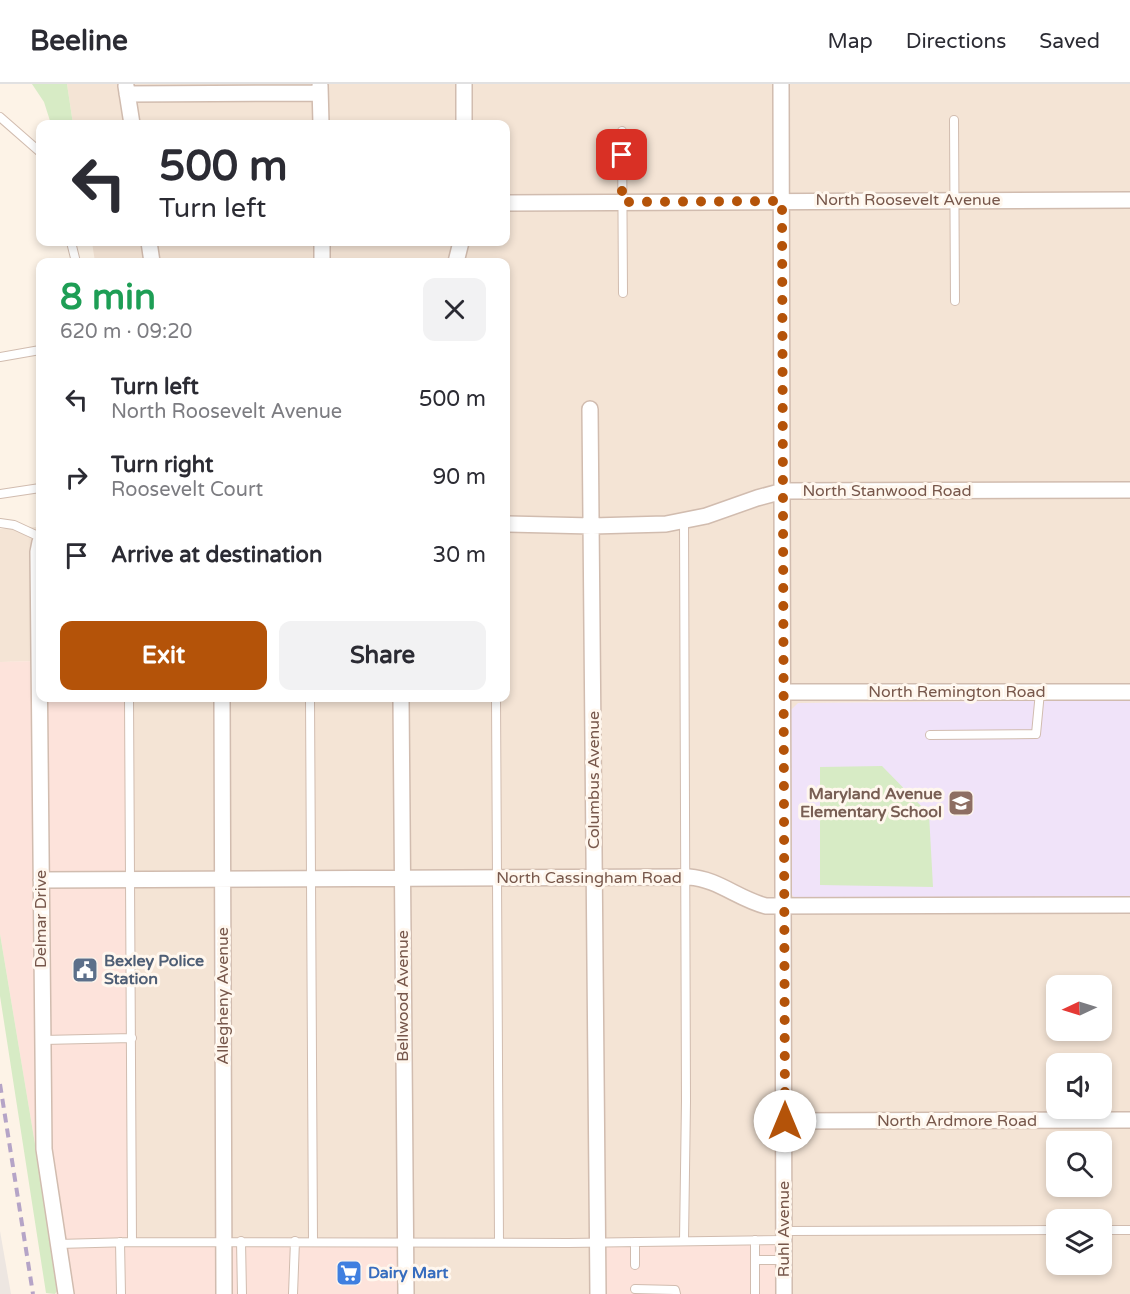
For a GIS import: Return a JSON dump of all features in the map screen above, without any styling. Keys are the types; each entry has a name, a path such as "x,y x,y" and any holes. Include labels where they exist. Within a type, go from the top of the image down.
{"street":[{"path":"464,84 464,120"},
{"name":"Ruhl Avenue","path":"781,84 784,1294"},
{"path":"131,120 127,89 320,88 321,120"},
{"name":"North Roosevelt Avenue","path":"510,203 1130,200"},
{"name":"Columbus Avenue","path":"590,409 598,1294"},
{"name":"North Stanwood Road","path":"510,524 592,526 666,524 706,516 783,491 1130,490"},
{"name":"North Remington Road","path":"783,692 1130,692"},
{"name":"Delmar Drive","path":"39,702 41,1040 44,1149 66,1294"},
{"name":"Allegheny Avenue","path":"222,702 224,1294"},
{"name":"Bellwood Avenue","path":"401,702 406,1294"},
{"name":"North Cassingham Road","path":"41,880 685,877 717,884 752,903 766,906 1130,905"},
{"name":"North Ardmore Road","path":"785,1121 1130,1120"}],"lane":[{"path":"0,117 36,148"},
{"path":"954,120 955,301"},
{"path":"622,131 623,293"},
{"path":"0,357 36,351"},
{"path":"0,494 36,489"},
{"path":"684,520 686,1101 684,1241"},
{"path":"0,523 14,525 36,535"},
{"path":"930,735 1036,734 1040,692"},
{"path":"129,702 132,1242"},
{"path":"310,702 313,1241"},
{"path":"496,702 499,1242"},
{"path":"41,1040 132,1038"},
{"path":"58,1244 224,1241 635,1242 1046,1230"},
{"path":"1112,1230 1130,1230"},
{"path":"755,1240 755,1294"},
{"path":"241,1241 242,1294"},
{"path":"293,1294 295,1241"},
{"path":"120,1242 121,1294"},
{"path":"635,1242 635,1265"},
{"path":"755,1260 784,1260"},
{"path":"635,1289 675,1290 676,1294"},
{"path":"777,1294 784,1294"}],"shaded area":[{"path":"67,84 1130,84 1130,700 799,703 791,711 792,895 1130,899 1130,1294 405,1294 132,1242 132,702 510,702 510,258 94,258 93,246 510,246 510,120 72,120"},
{"path":"36,527 36,661 0,662 0,529"},
{"path":"36,661 36,702 132,702 132,1242 406,1241 405,1294 57,1294 39,1168 0,934 0,662"},
{"name":"Maryland Avenue Elementary School","path":"1130,700 1130,899 799,902 792,895 791,710 798,703"},
{"path":"0,1231 11,1294 0,1294"},
{"path":"598,1238 785,1238 785,1294 598,1294"}],"green space":[{"path":"32,84 67,84 72,120 50,120 44,102"},
{"path":"882,766 929,814 933,887 820,885 820,767"},
{"path":"0,934 39,1168 57,1291 55,1294 46,1293 0,996"}],"railway":[{"path":"0,1084 33,1294"}],"place":[{"name":"Maryland Avenue Elementary School","path":"961,803"},
{"name":"Bexley Police Station","path":"85,970"},
{"name":"Dairy Mart","path":"349,1273"}],"route":[{"path":"622,155 622,202 782,201 785,1121"}]}
